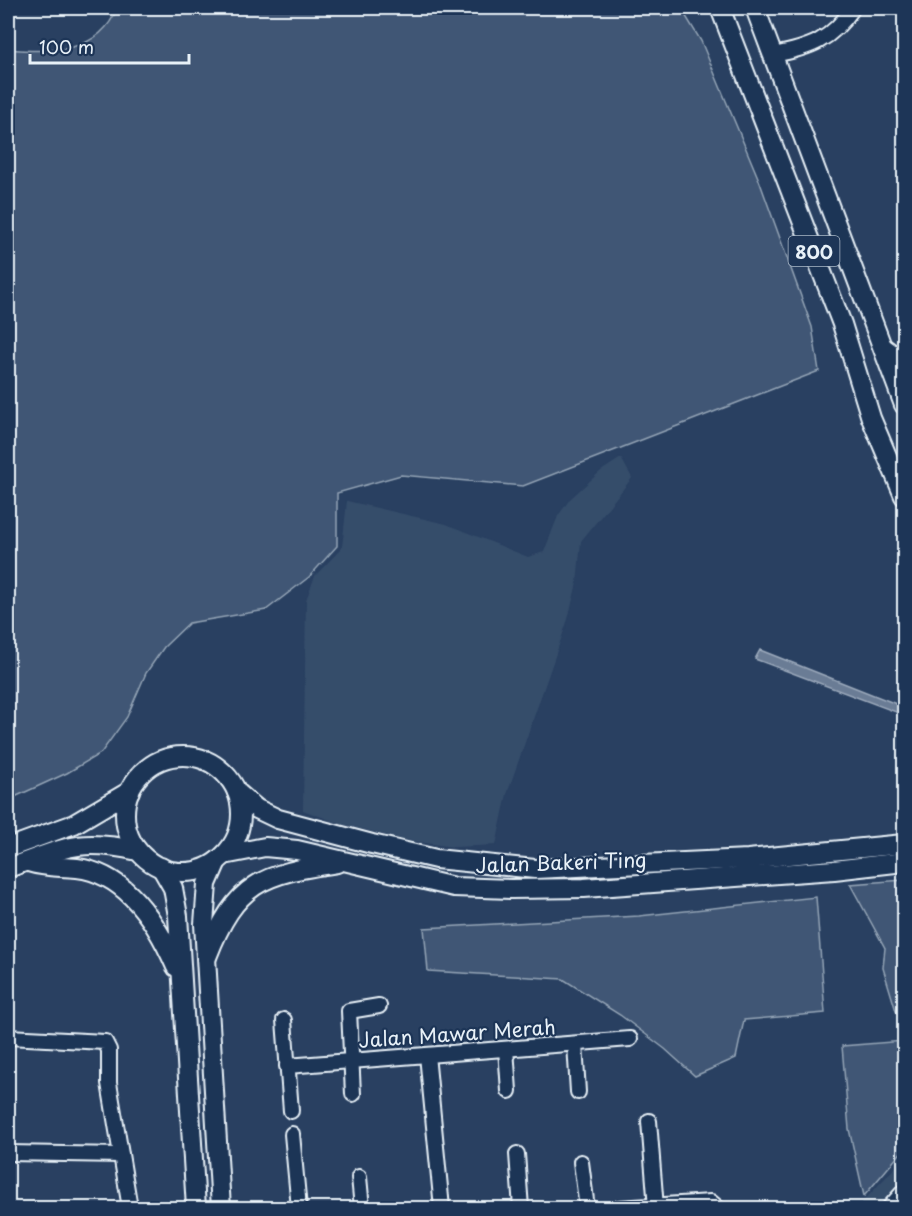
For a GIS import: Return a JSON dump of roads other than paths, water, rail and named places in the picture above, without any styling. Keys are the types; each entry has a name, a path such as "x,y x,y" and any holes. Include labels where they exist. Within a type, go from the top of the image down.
{"main road":[{"name":"800","path":"720,8 842,324 871,418 904,496"},
{"name":"800","path":"755,8 904,405"},
{"path":"138,851 125,822 125,806 130,791 140,775 156,763 174,757 193,757 211,764 226,776 237,792 241,808 240,826 234,842 221,858 207,884 204,901 204,964 221,1209"},
{"path":"8,848 74,824 130,791"},
{"name":"Jalan Bakeri Ting","path":"237,792 257,809 278,819 372,844 436,859 535,869 748,859 904,844"},
{"path":"8,868 70,845 111,845 138,851 161,867 190,872 221,858"},
{"name":"Jalan Bakeri Ting","path":"221,858 265,847 297,850 454,887 510,889 584,888 834,870 904,862"},
{"path":"28,862 46,868 78,868 110,879 139,903 162,933 181,977"},
{"path":"204,964 227,912 249,889 273,875 345,862"},
{"path":"161,867 173,888 175,897 196,1209"}],"street":[{"path":"773,55 805,49 827,38 853,8"},
{"path":"882,344 904,360"},
{"path":"353,1094 349,1011 380,1006"},
{"path":"284,1020 291,1112"},
{"path":"8,1038 105,1042 109,1050 109,1083 130,1209"},
{"name":"Jalan Mawar Merah","path":"287,1066 630,1039"},
{"path":"575,1044 578,1092"},
{"path":"506,1049 509,1091"},
{"path":"427,1055 442,1209"},
{"path":"649,1121 656,1207"},
{"path":"292,1134 299,1209"},
{"path":"8,1153 121,1155"},
{"path":"517,1154 521,1209"},
{"path":"581,1162 587,1209"},
{"path":"359,1177 362,1209"},
{"path":"889,1209 904,1191"},
{"path":"618,1209 711,1202 717,1207"}]}
